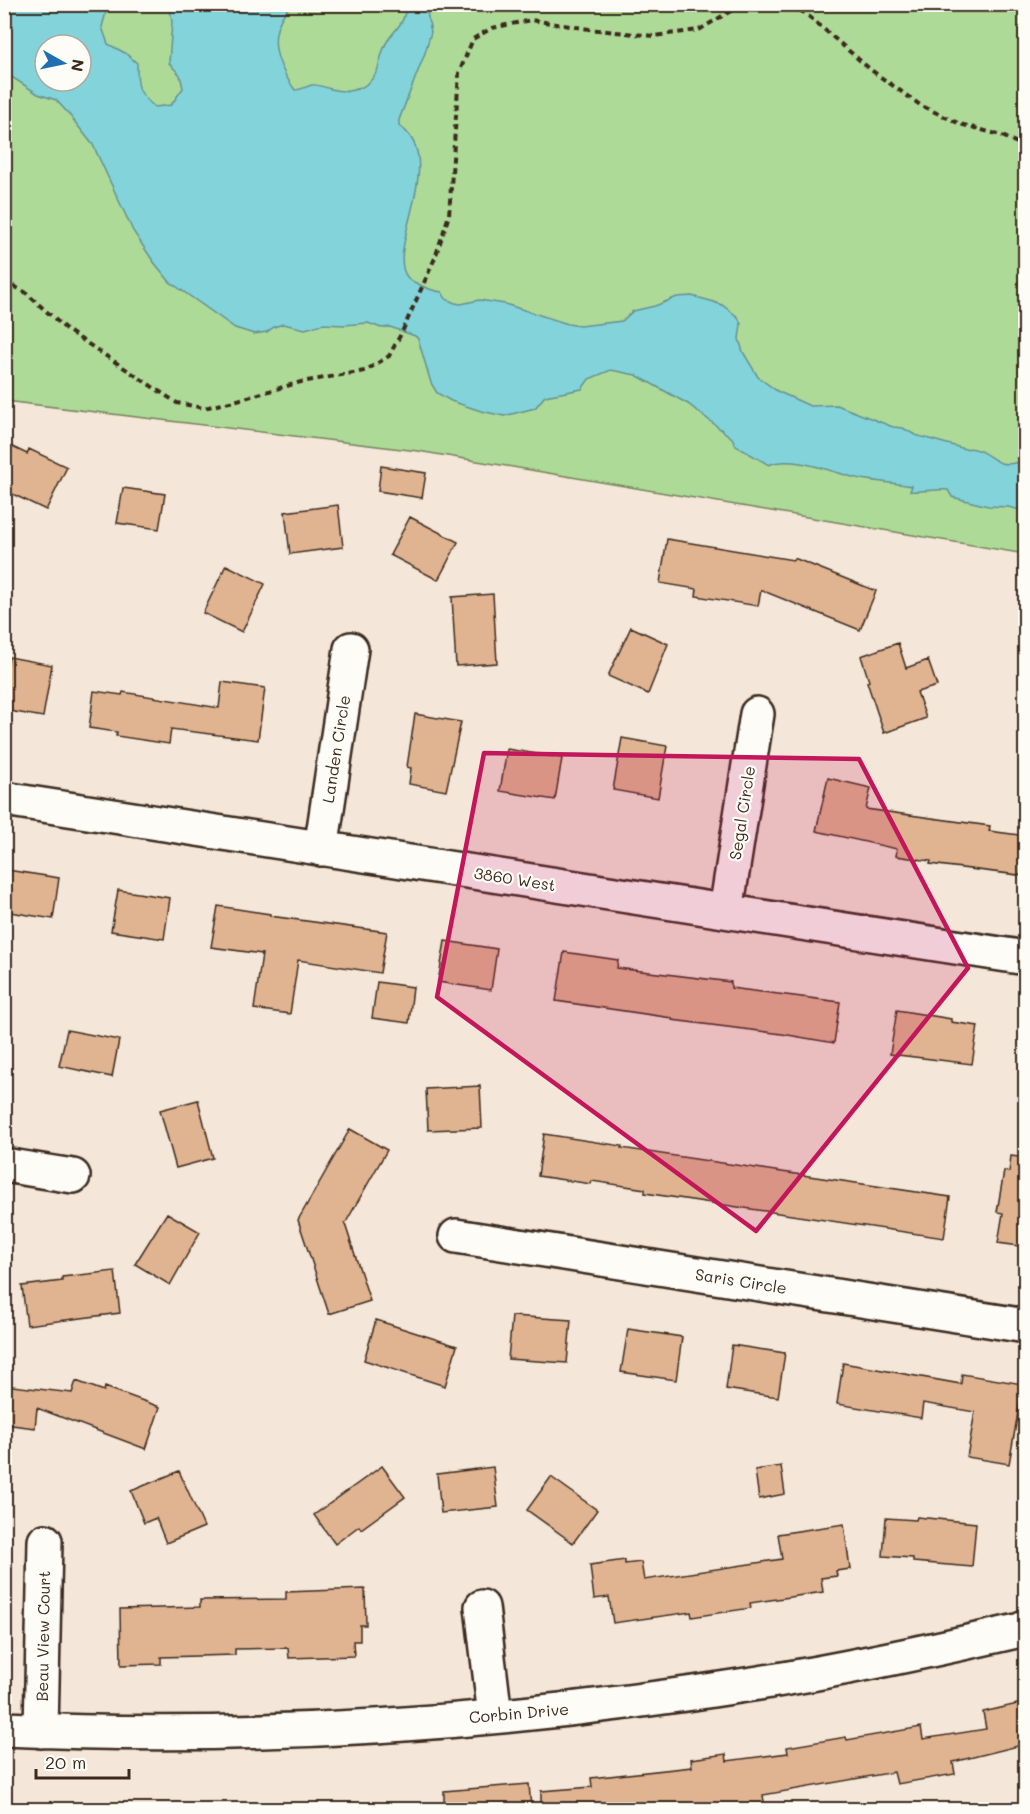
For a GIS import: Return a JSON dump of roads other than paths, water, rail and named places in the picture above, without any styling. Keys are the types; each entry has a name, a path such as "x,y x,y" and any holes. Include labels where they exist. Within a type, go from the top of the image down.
{"street":[{"name":"Landen Circle","path":"321,849 351,649"},
{"name":"Segal Circle","path":"726,911 757,714"},
{"name":"3860 West","path":"4,799 1026,958"},
{"path":"4,1166 73,1176"},
{"name":"Saris Circle","path":"456,1236 1026,1326"},
{"name":"Beau View Court","path":"41,1731 45,1541"},
{"path":"482,1607 495,1716"},
{"name":"Corbin Drive","path":"4,1729 131,1733 266,1731 495,1716 628,1702 760,1683 891,1659 1026,1627"}],"water":[{"path":"4,5 108,5 102,27 108,44 137,63 137,78 141,93 155,107 171,105 183,88 180,75 169,63 172,22 169,5 291,5 278,26 276,48 282,69 295,90 314,85 351,91 369,83 377,71 386,44 403,20 405,5 430,5 427,12 431,32 399,120 399,126 413,141 418,160 418,181 403,248 403,265 409,279 428,289 442,292 446,299 455,303 479,300 505,304 580,326 622,321 633,311 655,306 677,297 692,296 722,305 738,317 741,324 739,339 743,352 758,377 777,391 810,406 837,405 893,427 903,428 915,435 965,449 974,449 1001,463 1025,462 1025,511 988,506 952,497 948,490 910,491 912,486 861,479 802,463 779,462 769,465 736,446 732,438 688,404 636,375 611,370 589,379 582,389 545,396 535,408 504,416 451,401 437,393 431,383 418,339 390,327 381,328 368,323 323,324 305,329 283,324 267,332 254,334 235,328 170,282 133,231 93,145 56,100 36,93 93,93 93,33 33,33 33,91 10,76 5,70"}]}
